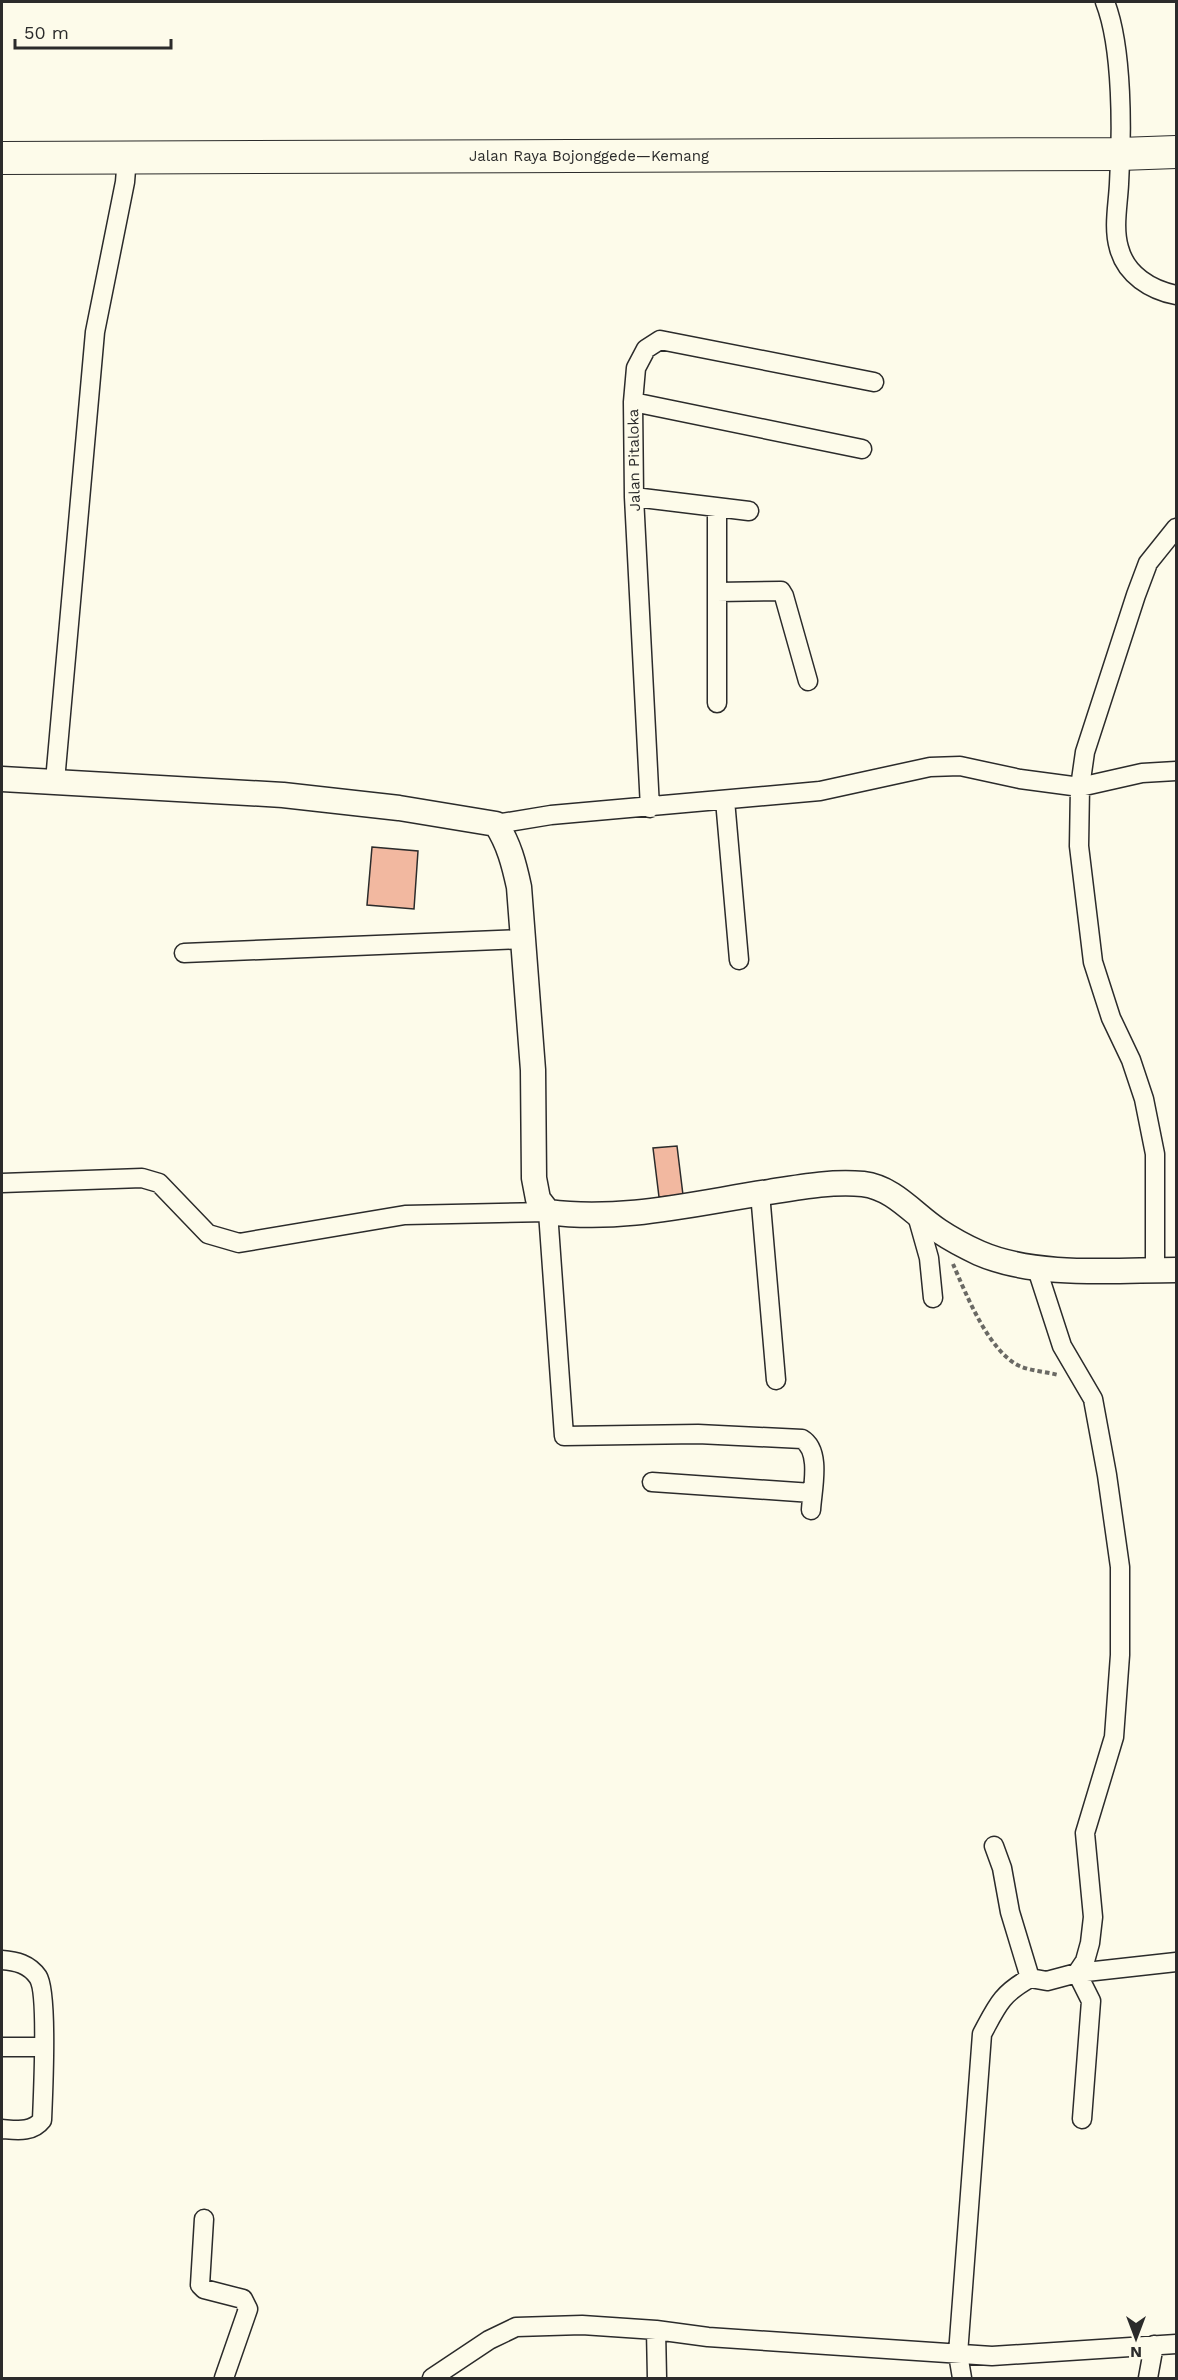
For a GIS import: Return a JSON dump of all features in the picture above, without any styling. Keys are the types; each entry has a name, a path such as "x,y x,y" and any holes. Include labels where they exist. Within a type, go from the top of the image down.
{"highway":[{"name":"Jalan Raya Bojonggede—Kemang","path":"2,158 1176,152"}],"street":[{"path":"1105,2 1110,14 1117,66 1121,122 1116,225 1119,249 1137,278 1150,287 1176,295"},
{"path":"55,781 95,332 125,182 127,157"},
{"name":"Jalan Pitaloka","path":"650,808 634,497 633,402 636,368 646,349 660,340 874,382"},
{"path":"633,402 862,449"},
{"path":"634,497 749,511"},
{"path":"717,508 717,704"},
{"path":"2,1183 142,1178 159,1183 208,1234 239,1243 405,1215 548,1212 575,1215 641,1212 804,1186 860,1184 877,1186 916,1212 938,1231 980,1253 1012,1263 1076,1270 1166,1270 1155,1154 1144,1100 1131,1060 1111,1018 1093,962 1079,846 1080,787 1085,752 1148,563 1176,528"},
{"path":"717,592 781,591 808,681"},
{"path":"2,779 283,795 399,808 496,824 560,814 650,808 820,791 930,767 960,766 1020,779 1080,787 1142,773 1176,771"},
{"path":"725,800 739,960"},
{"path":"496,824 507,842 514,863 524,939 532,1070 534,1178 538,1199 548,1212 564,1436 698,1434 802,1439 807,1442 813,1459 812,1501 652,1482"},
{"path":"184,952 524,939"},
{"path":"760,1193 776,1380"},
{"path":"916,1212 926,1243 933,1298"},
{"path":"1036,1266 1062,1346 1093,1399 1120,1567 1120,1655 1114,1737 1085,1833 1093,1917 1088,1952 1077,1973"},
{"path":"994,1846 1002,1868 1010,1912 1030,1977"},
{"path":"2,1960 24,1964 38,1977 43,1986 42,2120 38,2126 27,2130 2,2129"},
{"path":"962,2379 958,2354 982,2034 1000,2000 1015,1986 1030,1977 1047,1981 1077,1973 1176,1962"},
{"path":"1077,1973 1090,2001 1082,2119"},
{"path":"2,2047 43,2047"},
{"path":"204,2219 200,2285 204,2289 243,2299 248,2309 224,2379"},
{"path":"432,2379 489,2340 516,2327 582,2325 656,2330 708,2337 992,2356 1176,2344"},
{"path":"656,2330 657,2379"},
{"path":"1148,2379 1154,2345"}],"path":[{"path":"938,1231 968,1299 989,1338 1022,1367 1060,1375"}],"building":[{"path":"372,847 418,851 414,909 367,905"},
{"path":"677,1146 683,1195 659,1197 653,1148"}]}
